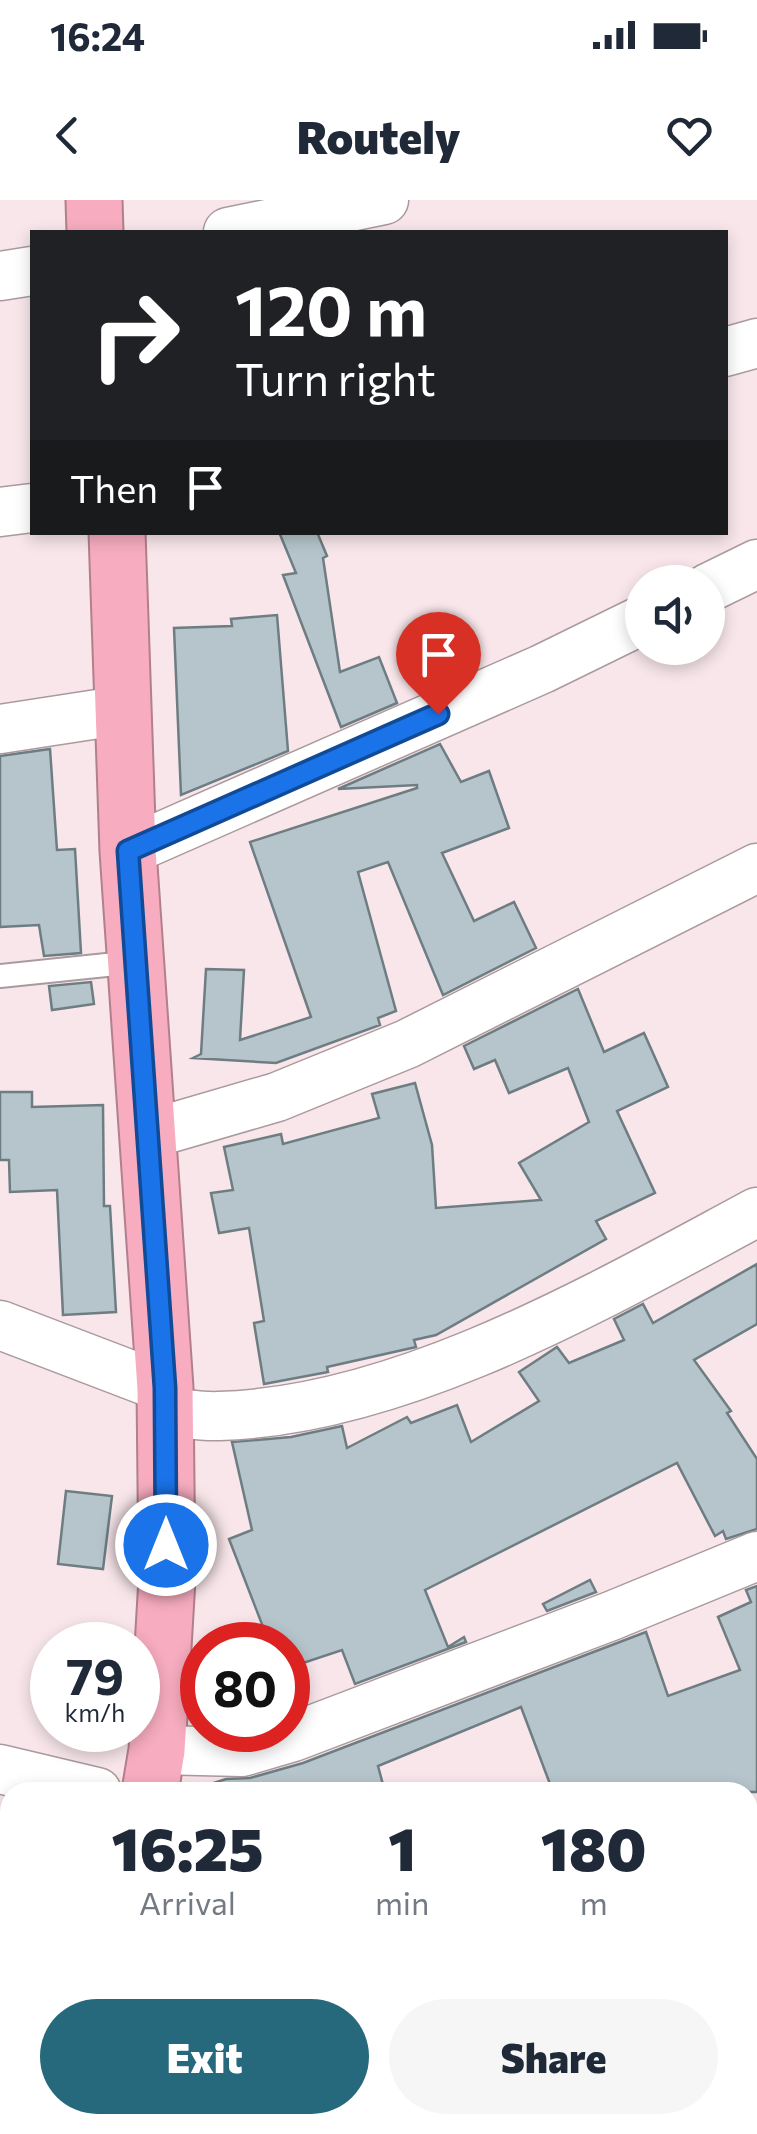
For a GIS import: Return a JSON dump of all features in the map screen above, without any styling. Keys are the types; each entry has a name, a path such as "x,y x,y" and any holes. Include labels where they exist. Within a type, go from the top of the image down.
{"highway":[{"path":"94,200 95,230"},
{"path":"117,535 128,851 165,1400 167,1578 153,1771"}],"street":[{"path":"238,230 384,200"},
{"path":"0,276 30,271"},
{"path":"728,351 757,343"},
{"path":"0,512 30,508"},
{"path":"725,580 757,564"},
{"path":"128,851 542,669 625,628"},
{"path":"0,729 124,710"},
{"path":"150,1134 278,1097 408,1044 757,868"},
{"path":"0,1325 165,1400 218,1416 317,1404 440,1369 640,1274 757,1212"},
{"path":"153,1771 293,1737 757,1556"},
{"path":"0,1769 55,1782"}],"lane":[{"path":"0,976 135,962"}],"building":[{"path":"280,535 318,535 327,556 323,558 340,672 379,657 397,703 341,727 283,575 296,573"},
{"path":"277,615 288,751 181,795 174,628 232,626 231,619"},
{"path":"440,744 461,782 489,771 509,828 442,853 474,921 514,902 536,948 443,995 388,862 358,872 396,1011 378,1018 380,1025 276,1063 193,1058 201,1054 206,969 244,970 240,1040 311,1017 250,842 417,788 338,789"},
{"path":"50,749 57,850 75,849 81,953 44,956 39,925 0,927 0,756"},
{"path":"91,982 94,1004 52,1010 49,986"},
{"path":"578,989 604,1052 644,1033 668,1087 617,1111 655,1193 596,1221 606,1239 436,1335 414,1340 416,1347 327,1367 328,1372 264,1384 254,1323 264,1321 249,1228 219,1233 211,1193 233,1190 224,1147 281,1134 283,1144 379,1118 372,1094 415,1083 432,1145 436,1208 541,1200 519,1163 589,1122 568,1068 509,1093 495,1060 474,1069 464,1046"},
{"path":"0,1092 32,1092 32,1107 103,1105 104,1206 110,1206 116,1312 63,1315 57,1190 10,1192 9,1160 0,1160"},
{"path":"757,1264 757,1324 694,1360 731,1411 727,1413 757,1459 757,1529 726,1539 723,1531 715,1536 677,1463 425,1590 448,1647 464,1637 466,1642 355,1684 342,1650 310,1661 310,1622 261,1622 229,1539 252,1530 232,1442 291,1437 342,1426 347,1448 407,1417 411,1423 457,1405 471,1442 539,1401 519,1372 557,1347 569,1363 624,1340 614,1319 643,1304 653,1323"},
{"path":"66,1491 112,1496 103,1569 58,1564"},
{"path":"590,1580 596,1592 547,1611 543,1604"},
{"path":"757,1586 757,1782 549,1782 521,1707 378,1766 382,1782 216,1782 250,1778 303,1763 646,1632 668,1696 740,1670 718,1617 751,1602 746,1590"}],"route":[{"path":"166,1545 165,1388 128,851 438,714"}]}
